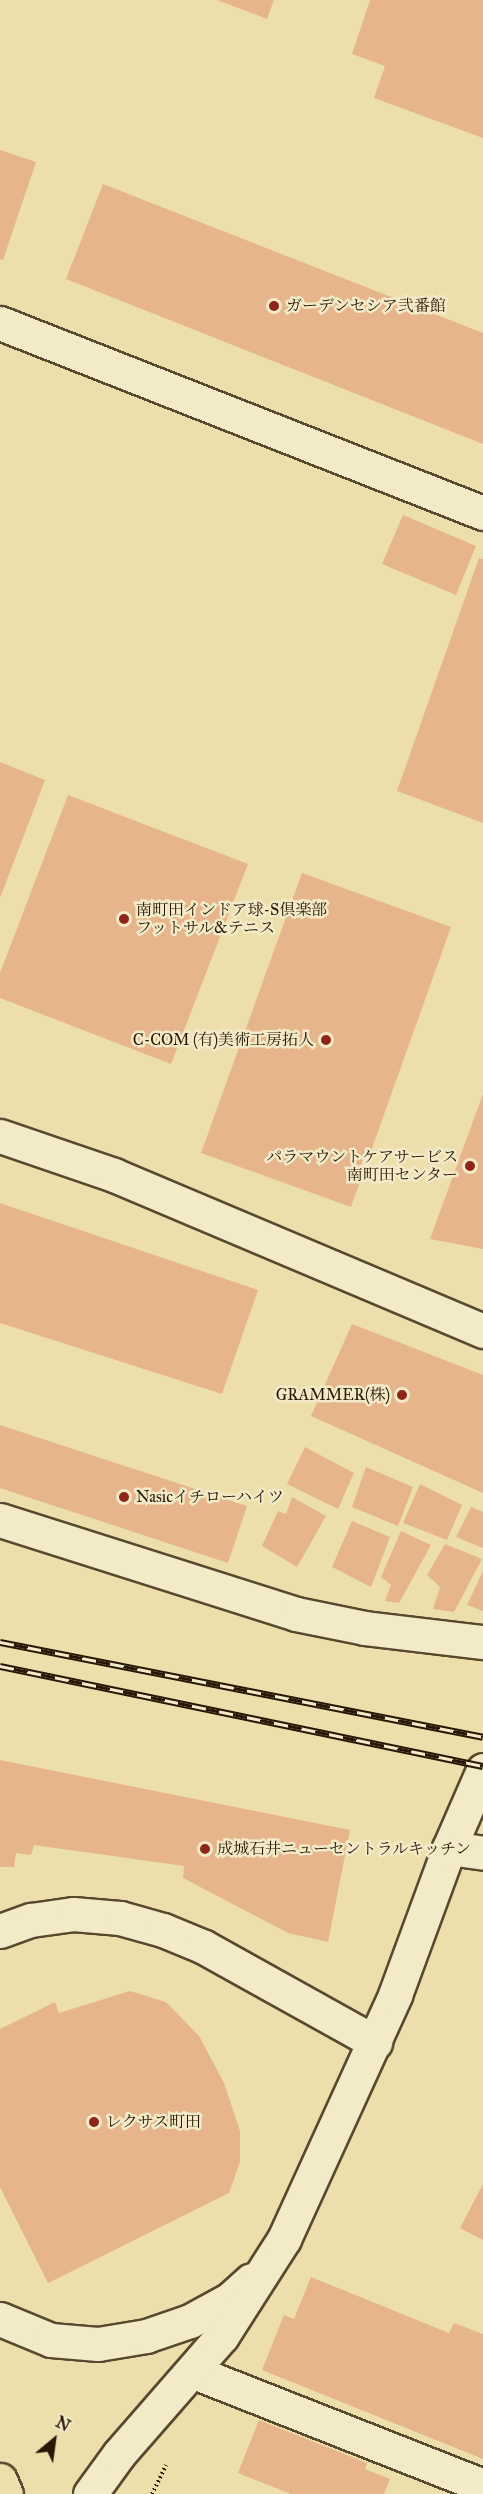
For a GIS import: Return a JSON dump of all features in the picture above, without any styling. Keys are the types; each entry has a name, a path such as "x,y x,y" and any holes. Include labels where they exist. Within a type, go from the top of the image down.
{"highway":[{"path":"0,2480 6,2494"}],"street":[{"path":"0,323 483,513"},
{"path":"0,1136 114,1175 483,1330"},
{"path":"0,1520 296,1614 365,1628 483,1642"},
{"path":"90,2494 119,2454 194,2372 242,2310 302,2204 375,2042 449,1848 483,1770"},
{"path":"449,1848 483,1852"},
{"path":"0,1931 31,1920 73,1914 120,1918 163,1930 204,1947 375,2042"},
{"path":"0,2319 51,2340 98,2344 146,2336 190,2321 230,2299 267,2266"},
{"path":"194,2372 483,2486"}],"path":[{"path":"152,2494 166,2465"}],"building":[{"path":"217,0 274,0 267,19"},
{"path":"370,0 483,0 483,138 374,98 385,66 352,54"},
{"path":"0,150 36,162 3,260 0,259"},
{"name":"ガーデンセシア弐番館","path":"103,184 483,333 483,444 66,279"},
{"path":"403,515 476,546 456,595 382,564"},
{"path":"479,558 483,559 483,823 397,791"},
{"path":"0,762 45,780 0,898"},
{"name":"南町田インドア球-S倶楽部 フットサル&テニス","path":"68,795 248,864 171,1064 0,998 0,973"},
{"name":"C-COM (有)美術工房拓人","path":"302,873 451,927 351,1207 201,1153"},
{"name":"パラマウントケアサービス 南町田センター","path":"483,1094 483,1249 430,1239"},
{"path":"0,1203 258,1290 222,1394 0,1323"},
{"name":"GRAMMER(株)","path":"352,1324 483,1375 483,1493 311,1416"},
{"name":"Nasicイチローハイツ","path":"0,1425 247,1506 228,1563 0,1488"},
{"path":"305,1447 354,1473 338,1509 287,1484"},
{"path":"366,1467 413,1487 398,1526 352,1507"},
{"path":"420,1484 462,1505 447,1540 403,1523"},
{"path":"292,1497 326,1516 297,1567 262,1546 278,1511 286,1514"},
{"path":"471,1507 483,1512 483,1548 456,1537"},
{"path":"352,1521 390,1537 371,1587 332,1567"},
{"path":"401,1531 431,1545 399,1603 385,1601 391,1585 381,1577"},
{"path":"445,1544 482,1559 454,1612 433,1609 440,1587 427,1575"},
{"path":"483,1571 483,1611 467,1605"},
{"name":"成城石井ニューセントラルキッチン","path":"0,1760 350,1830 328,1942 288,1933 183,1878 184,1866 34,1845 31,1855 16,1853 14,1867 0,1867"},
{"path":"130,1991 166,2002 199,2036 224,2083 240,2131 240,2162 229,2193 48,2283 0,2187 0,2029 55,2002 59,2013"},
{"path":"483,2184 483,2240 460,2228"},
{"path":"311,2277 449,2333 454,2323 483,2334 483,2459 262,2370 284,2315 294,2319"},
{"path":"259,2420 367,2463 365,2469 390,2479 384,2494 291,2494 238,2473"}],"railway":[{"path":"0,1642 483,1737"},
{"path":"0,1666 483,1766"}],"place":[{"name":"ガーデンセシア弐番館","path":"274,306"},
{"name":"南町田インドア球-S倶楽部 フットサル&テニス","path":"124,919"},
{"name":"C-COM (有)美術工房拓人","path":"326,1040"},
{"name":"パラマウントケアサービス 南町田センター","path":"470,1166"},
{"name":"GRAMMER(株)","path":"402,1395"},
{"name":"Nasicイチローハイツ","path":"124,1497"},
{"name":"成城石井ニューセントラルキッチン","path":"205,1849"},
{"name":"レクサス町田","path":"94,2122"}]}
